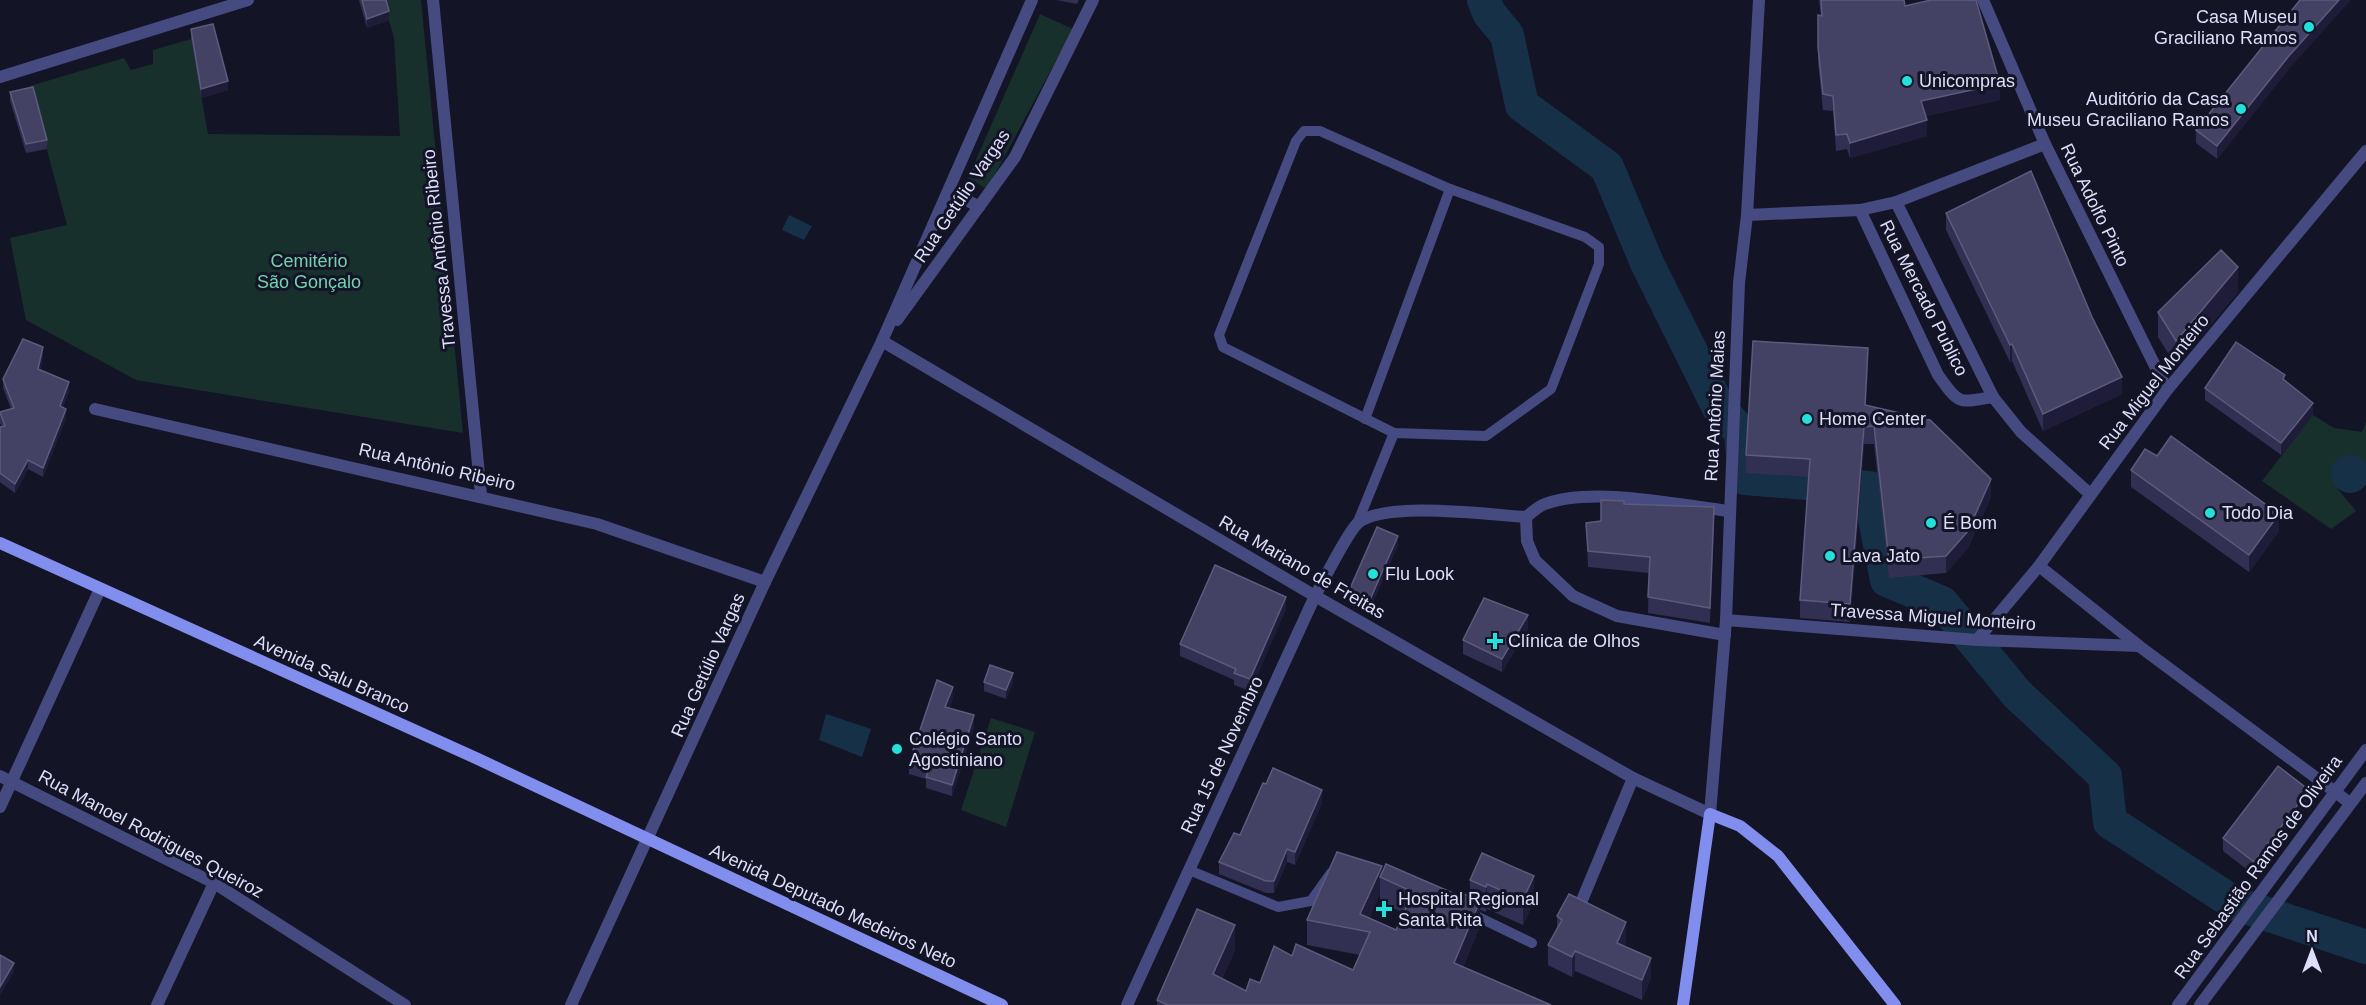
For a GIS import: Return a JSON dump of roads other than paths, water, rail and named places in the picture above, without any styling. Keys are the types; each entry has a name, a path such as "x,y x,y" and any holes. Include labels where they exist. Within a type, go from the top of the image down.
{"main road":[{"name":"Avenida Salu Branco","path":"0,543 478,759 649,841"},
{"path":"1683,1005 1710,814 1740,826 1778,856 1895,1005"},
{"name":"Avenida Deputado Medeiros Neto","path":"649,841 1002,1005"}],"street":[{"path":"0,77 248,0"},
{"name":"Travessa Antônio Ribeiro","path":"433,0 481,495"},
{"name":"Rua Getúlio Vargas","path":"571,1005 649,841 765,582 882,341 1032,0"},
{"name":"Rua Getúlio Vargas","path":"882,341 1015,157 1093,0"},
{"name":"Rua Antônio Maias","path":"1710,814 1726,620 1739,283 1747,214 1759,0"},
{"name":"Rua Adolfo Pinto","path":"1983,0 2045,144 2167,390"},
{"path":"1747,214 1860,210 1896,202 2045,144"},
{"name":"Rua Miguel Monteiro","path":"1972,640 2039,566 2167,390 2366,151"},
{"path":"949,190 980,207"},
{"name":"Rua Mercado Publico","path":"1896,202 1994,397 2021,432 2090,494"},
{"name":"Rua Mercado Publico","path":"1860,210 1905,309 1944,383 1955,399 1965,402 1994,397"},
{"name":"Rua Mariano de Freitas","path":"882,341 1315,596 1633,778 1710,814"},
{"name":"Rua Antônio Ribeiro","path":"95,409 481,495 597,524 765,582"},
{"path":"1357,524 1370,517 1410,510 1526,517 1543,505 1568,497 1600,496 1729,511"},
{"path":"1526,517 1527,541 1535,560 1573,596 1617,616 1725,636"},
{"name":"Rua 15 de Novembro","path":"1126,1005 1315,596 1357,524"},
{"path":"2039,566 2139,646 2350,803"},
{"path":"0,807 6,779 100,589"},
{"name":"Travessa Miguel Monteiro","path":"1726,620 1972,640 2139,646"},
{"name":"Rua Sebastião Ramos de Oliveira","path":"2178,1005 2366,750"},
{"path":"1580,905 1633,778"},
{"name":"Rua Manoel Rodrigues Queiroz","path":"6,779 214,883 405,1005"},
{"name":"Rua Sebastião Ramos de Oliveira","path":"2200,1005 2366,783"},
{"path":"157,1005 214,883"}],"lane":[{"path":"1304,131 1320,131 1450,189 1585,237 1599,247 1599,264 1551,388 1486,436 1394,433 1365,419 1223,347 1220,335 1296,141 1304,131"},
{"path":"1365,419 1450,189"},
{"path":"1357,524 1394,433"},
{"path":"1189,870 1278,907 1311,901 1338,866"},
{"path":"1458,907 1532,943"}],"water":[{"path":"789,215 812,226 804,240 782,230"},
{"path":"2350,455 2363,461 2369,474 2363,487 2350,493 2337,487 2331,474 2337,461"},
{"path":"826,714 871,729 862,757 819,740"}],"waterway":[{"path":"1484,0 1489,13 1507,35 1522,105 1607,167 1647,263 1719,408 1741,432 1745,478 1869,488 1887,580 1942,603 2017,694 2105,776 2110,822 2234,903 2366,947"}],"place":[{"name":"Casa Museu Graciliano Ramos","path":"2309,27"},
{"name":"Unicompras","path":"1907,81"},
{"name":"Auditório da Casa Museu Graciliano Ramos","path":"2241,109"},
{"name":"Home Center","path":"1807,419"},
{"name":"Todo Dia","path":"2210,513"},
{"name":"É Bom","path":"1931,523"},
{"name":"Lava Jato","path":"1830,556"},
{"name":"Flu Look","path":"1373,574"},
{"name":"Clínica de Olhos","path":"1495,641"},
{"name":"Colégio Santo Agostiniano","path":"897,749"},
{"name":"Hospital Regional Santa Rita","path":"1384,909"}],"park label":[{"name":"Cemitério São Gonçalo","path":"309,271"}]}
